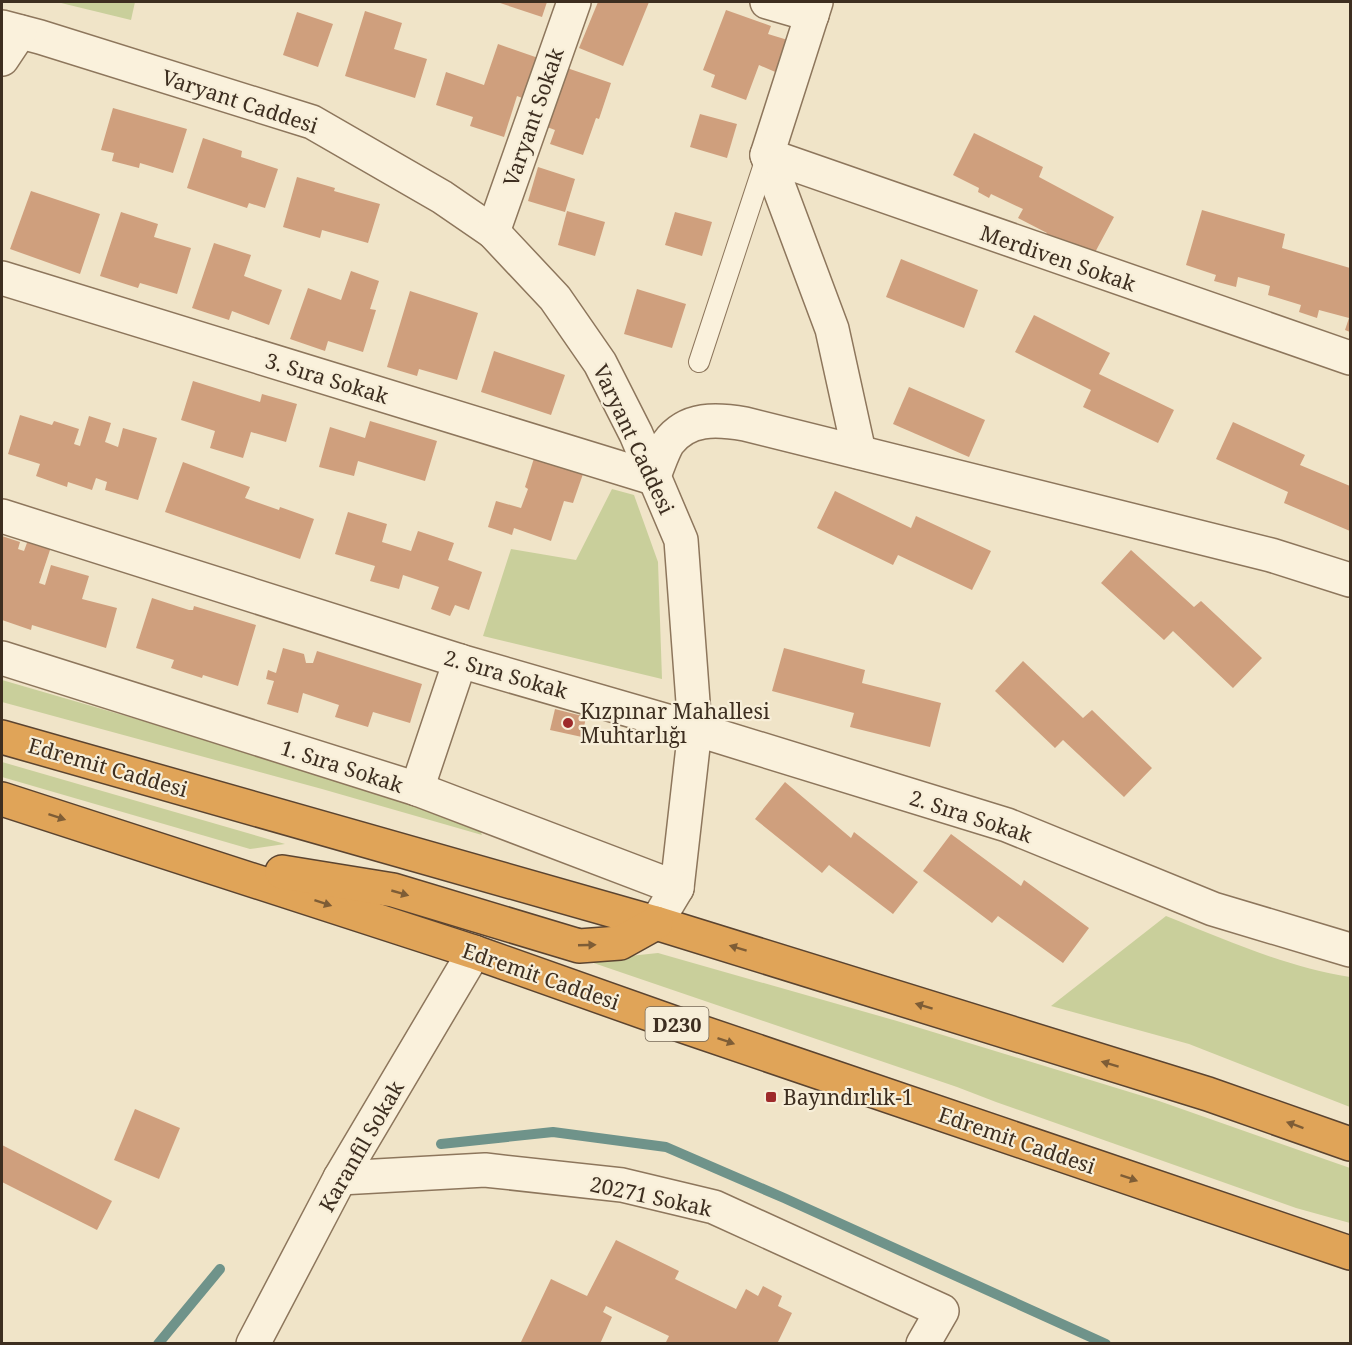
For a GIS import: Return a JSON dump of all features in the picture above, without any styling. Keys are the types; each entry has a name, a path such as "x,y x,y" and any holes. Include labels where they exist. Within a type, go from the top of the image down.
{"highway":[{"name":"Edremit Caddesi","path":"2,737 656,923 1208,1094 1350,1144"},
{"name":"Edremit Caddesi","path":"2,799 474,952 708,1035 1350,1253"},
{"path":"176,855 393,891 579,946 620,943 656,923"}],"street":[{"name":"Varyant Sokak","path":"493,232 574,2"},
{"path":"767,2 814,8 767,155 832,329 859,452"},
{"name":"Varyant Caddesi","path":"8,29 312,122 442,197 493,232 555,298 600,363 636,434 681,540 695,729 677,888 656,923"},
{"name":"Merdiven Sokak","path":"767,155 1350,358"},
{"name":"3. Sıra Sokak","path":"2,278 653,478"},
{"path":"653,478 668,444 682,430 700,421 722,420 1270,555 1350,580"},
{"name":"2. Sıra Sokak","path":"2,516 460,661 695,729 1007,825 1213,909 1350,950"},
{"name":"1. Sıra Sokak","path":"2,658 417,789 677,888"},
{"path":"417,789 460,661"},
{"name":"Karanfil Sokak","path":"253,1344 340,1178 474,952"},
{"name":"20271 Sokak","path":"340,1178 485,1170 622,1185 714,1207 942,1311 923,1344"}],"lane":[{"path":"699,362 767,155"}],"green space":[{"path":"57,2 135,2 131,20"},
{"path":"612,489 634,495 658,562 662,679 483,636 511,549 576,560"},
{"path":"2,680 319,772 476,821 482,835 2,702"},
{"path":"2,762 285,844 250,849 2,777"},
{"path":"1166,916 1279,960 1350,977 1350,1107 1189,1044 1051,1006"},
{"path":"658,953 897,1021 1159,1101 1350,1168 1350,1223 1296,1208 957,1087 576,957 620,957"}],"building":[{"path":"497,2 547,2 542,17"},
{"path":"598,2 649,2 623,66 579,48"},
{"path":"726,10 771,26 768,34 791,41 780,74 759,65 746,100 711,87 715,75 703,70"},
{"path":"365,11 402,23 394,49 427,59 415,98 345,76"},
{"path":"297,12 333,24 318,67 283,55"},
{"path":"498,44 544,60 530,101 517,96 504,137 470,126 473,117 436,105 446,72 484,85"},
{"path":"567,68 611,83 599,119 596,118 583,155 550,144 555,130 547,127"},
{"path":"113,108 187,129 173,173 140,163 139,168 112,161 114,153 101,150"},
{"path":"700,114 737,124 727,158 690,147"},
{"path":"974,133 1043,167 1039,177 1114,217 1092,258 1043,240 1047,233 1018,218 1023,209 991,194 989,198 978,192 979,188 953,175"},
{"path":"203,138 242,151 241,157 278,169 265,208 249,203 247,208 187,188"},
{"path":"538,167 575,179 565,212 528,201"},
{"path":"297,177 335,188 334,191 380,204 368,243 322,230 320,238 283,227"},
{"path":"31,191 100,214 80,274 10,249"},
{"path":"1202,210 1285,234 1282,248 1350,268 1350,332 1345,330 1349,318 1319,310 1317,318 1299,312 1301,305 1268,295 1270,286 1238,277 1236,287 1214,281 1216,275 1186,265"},
{"path":"567,211 605,222 595,256 558,245"},
{"path":"121,212 158,224 154,237 191,248 177,294 140,283 138,288 100,276"},
{"path":"675,212 712,222 702,256 665,245"},
{"path":"214,243 251,255 244,276 282,290 269,325 232,311 229,320 192,308"},
{"path":"901,259 978,290 964,328 886,297"},
{"path":"351,271 379,281 370,309 376,310 363,352 328,341 325,351 290,339 308,288 341,300"},
{"path":"637,289 686,304 672,348 624,334"},
{"path":"410,291 478,313 457,380 419,369 417,376 387,367"},
{"path":"1034,315 1110,353 1099,374 1174,410 1158,443 1083,407 1091,390 1015,352"},
{"path":"494,351 565,375 551,415 481,392"},
{"path":"193,381 260,402 262,394 297,404 286,442 251,432 243,458 210,448 215,431 181,420"},
{"path":"909,387 985,420 969,457 893,424"},
{"path":"20,415 52,425 54,421 79,429 74,444 80,446 89,416 111,423 105,442 118,447 123,428 157,438 138,500 105,490 107,482 96,478 92,490 68,482 67,487 36,476 40,464 8,454"},
{"path":"370,421 437,441 425,481 358,461 354,476 319,467 330,427 365,438"},
{"path":"1233,422 1305,455 1300,465 1350,486 1350,531 1284,503 1288,492 1216,459"},
{"path":"535,455 584,471 573,503 564,501 551,541 514,528 512,535 488,527 496,501 521,508 528,489 525,487"},
{"path":"183,462 250,487 245,498 314,519 300,559 165,512"},
{"path":"835,491 911,528 916,516 991,551 972,590 898,555 893,565 817,528"},
{"path":"348,512 387,524 382,542 411,551 418,531 454,543 448,560 482,572 469,610 455,605 450,616 431,609 439,587 403,575 399,589 370,581 375,566 335,554"},
{"path":"2,536 20,542 18,549 24,551 28,540 51,547 39,583 45,585 51,565 89,576 82,599 117,608 106,648 32,625 31,630 2,620"},
{"path":"1131,550 1194,607 1201,601 1262,658 1233,688 1173,631 1164,640 1101,583"},
{"path":"152,598 189,610 193,610 194,606 256,625 238,686 171,668 174,660 136,648"},
{"path":"283,648 304,654 306,663 313,663 317,651 422,684 410,723 373,712 368,727 335,717 339,705 303,693 298,713 267,704 274,681 266,679 268,670 276,673"},
{"path":"784,648 865,670 862,683 941,703 930,747 850,727 854,713 772,691"},
{"path":"1023,661 1083,718 1092,710 1152,768 1124,797 1063,740 1055,748 995,691"},
{"name":"Kızpınar Mahallesi Muhtarlığı","path":"555,709 586,717 582,737 550,730"},
{"path":"785,782 851,838 854,832 918,882 893,914 829,865 822,873 755,819"},
{"path":"951,834 1021,886 1024,880 1089,928 1063,963 998,916 992,923 923,871"},
{"path":"135,1109 180,1128 159,1179 114,1160"},
{"path":"2,1145 112,1201 97,1230 2,1182"},
{"path":"616,1240 679,1271 675,1279 736,1309 746,1289 758,1296 763,1286 782,1296 778,1306 792,1313 777,1344 665,1344 669,1336 606,1306 603,1312 612,1317 600,1344 520,1344 551,1279 587,1296"}],"waterway":[{"path":"441,1144 553,1132 666,1147 1106,1344"},
{"path":"158,1344 220,1269"}],"place":[{"name":"Kızpınar Mahallesi Muhtarlığı","path":"568,723"},
{"name":"Bayındırlık-1","path":"771,1097"}]}
